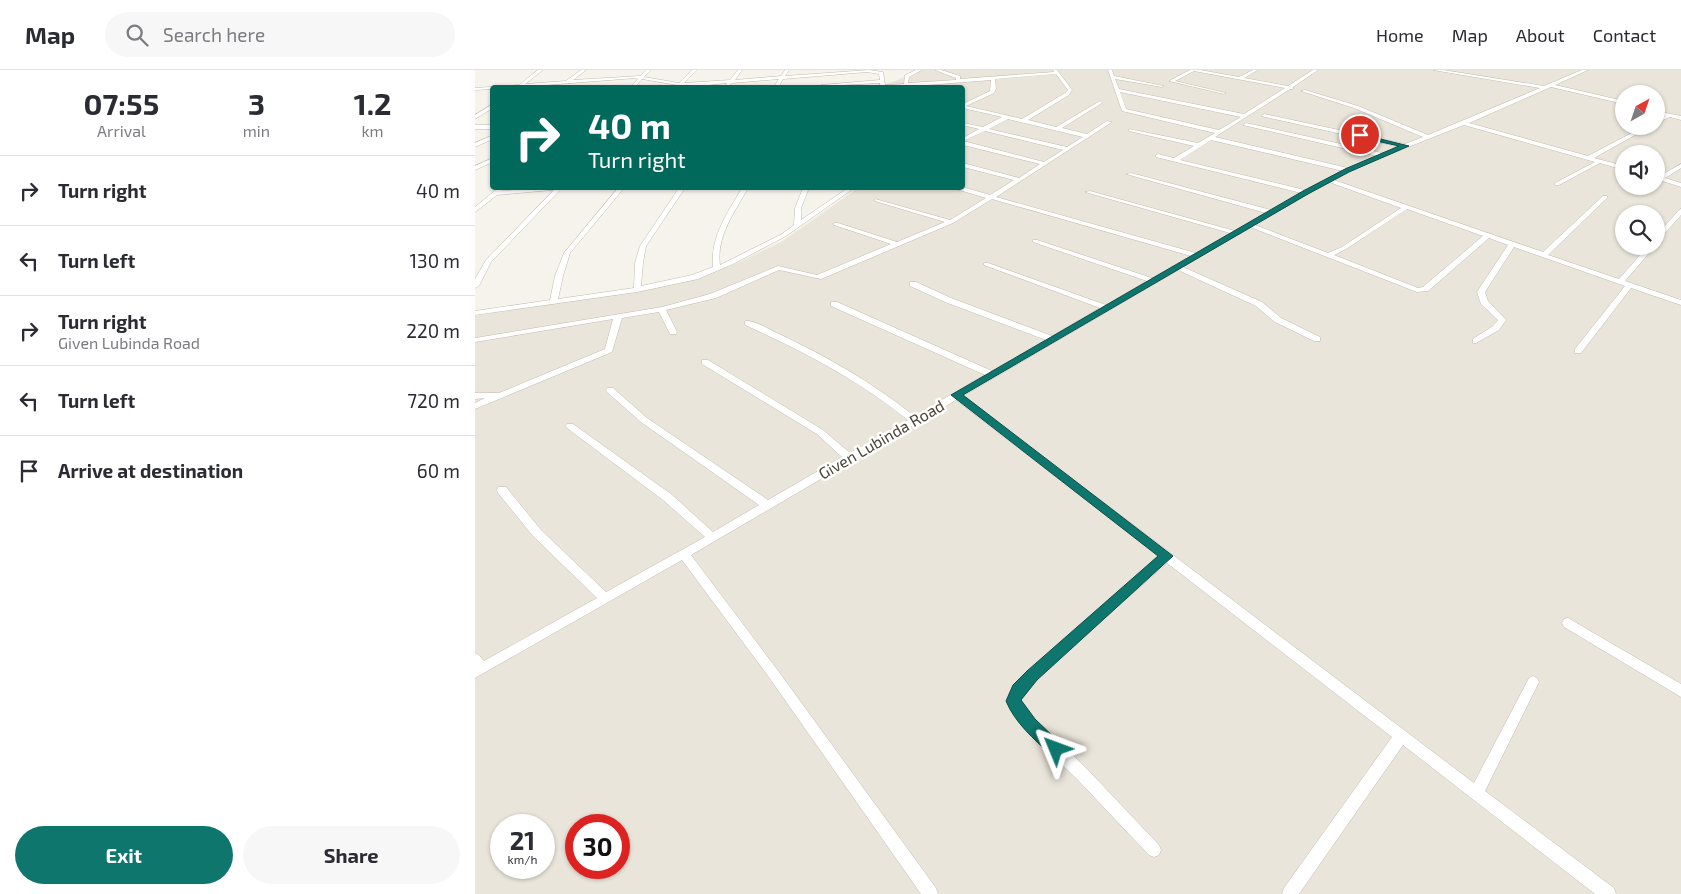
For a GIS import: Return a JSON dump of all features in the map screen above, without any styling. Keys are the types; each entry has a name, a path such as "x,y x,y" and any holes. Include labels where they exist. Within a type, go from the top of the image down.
{"street":[{"path":"520,85 541,70"},
{"path":"568,85 584,70"},
{"path":"568,85 575,82 589,70"},
{"path":"607,85 624,70"},
{"path":"634,85 649,70"},
{"path":"679,85 695,70"},
{"path":"728,85 740,70"},
{"path":"777,85 787,70"},
{"path":"937,70 954,74 958,77 959,84"},
{"path":"965,105 992,92 994,89 993,79 987,70"},
{"path":"1022,70 1026,75"},
{"path":"1110,70 1124,110 1220,132"},
{"path":"1144,95 1194,70 1291,88"},
{"path":"1241,78 1256,70"},
{"path":"1174,161 1291,88 1316,70"},
{"path":"1435,70 1549,87 1615,101"},
{"name":"Given Lubinda Road","path":"477,666 684,554 1328,180 1381,155 1465,123 1586,70"},
{"path":"906,85 907,76 916,71"},
{"path":"688,85 782,78 831,72 881,73 883,85 959,84 1056,72 1070,90 1067,94 1023,121"},
{"path":"824,85 831,72"},
{"path":"1113,77 1162,86"},
{"path":"575,82 642,78 674,85"},
{"path":"1171,81 1224,93"},
{"path":"475,89 490,88"},
{"path":"1303,91 1365,110 1427,137"},
{"path":"1119,93 1144,95 1245,116"},
{"path":"1057,129 1100,102"},
{"path":"965,106 1087,136"},
{"path":"475,117 490,107"},
{"path":"1665,114 1681,118"},
{"path":"1665,118 1670,115"},
{"path":"1264,116 1405,146"},
{"path":"965,141 1007,117"},
{"path":"475,340 662,309 713,296 778,268 818,277 951,222 1109,122"},
{"path":"1465,123 1615,165"},
{"path":"965,124 1067,149"},
{"path":"1246,125 1381,155"},
{"path":"475,127 490,127"},
{"path":"1131,130 1199,145"},
{"path":"1589,158 1632,135"},
{"path":"475,144 490,137"},
{"path":"1211,138 1347,170"},
{"path":"965,143 1045,164"},
{"path":"1158,156 1306,192"},
{"path":"475,168 490,161"},
{"path":"1557,184 1600,161"},
{"path":"965,166 1020,180"},
{"path":"1665,174 1681,166"},
{"path":"1129,174 1271,212"},
{"path":"1328,180 1681,303"},
{"path":"1665,180 1681,185"},
{"path":"475,210 499,190"},
{"path":"495,193 529,190"},
{"path":"475,286 488,262 557,190"},
{"path":"553,303 559,276 567,253 619,190"},
{"path":"637,290 639,263 643,246 681,190"},
{"path":"717,268 715,249 744,190"},
{"path":"797,226 798,208 805,190"},
{"path":"475,313 637,290 695,277 717,268 797,226 848,190"},
{"path":"965,190 1197,255"},
{"path":"1088,192 1236,233"},
{"path":"1544,255 1605,197"},
{"path":"877,200 951,222"},
{"path":"1327,256 1344,248 1406,207"},
{"path":"1665,230 1681,211"},
{"path":"836,224 896,244"},
{"path":"1250,225 1327,256 1355,264 1405,286 1421,290 1434,282 1487,236"},
{"path":"1035,242 1153,281"},
{"path":"1476,342 1501,324 1502,320 1484,302 1481,292 1512,244"},
{"path":"1620,282 1644,255"},
{"path":"986,264 1105,308"},
{"path":"1177,267 1259,304 1278,320 1317,339"},
{"path":"913,284 1051,340"},
{"path":"1578,351 1630,285"},
{"path":"834,304 991,374"},
{"path":"662,309 673,332"},
{"path":"475,406 609,350 618,317"},
{"path":"748,324 853,377 877,391 915,420"},
{"path":"705,362 820,432 849,458"},
{"path":"610,390 644,420 767,505"},
{"path":"475,396 502,395"},
{"path":"956,395 1608,894"},
{"path":"570,426 667,497 712,537"},
{"path":"502,490 539,535 605,598"},
{"path":"684,554 775,676 930,894"},
{"path":"1154,850 1082,774 1030,724 1013,701 1019,690 1032,675 1167,556"},
{"path":"1568,623 1681,691"},
{"path":"1476,792 1533,682"},
{"path":"1291,894 1401,736"}],"shaded area":[{"path":"921,70 1681,70 1681,894 475,894 475,316 678,284 733,265 783,241 855,190 965,190 965,85 886,85"}],"route":[{"path":"1056,749 1030,724 1013,701 1019,690 1032,675 1167,556 956,395 1306,192 1347,170 1405,146 1360,135"}]}
